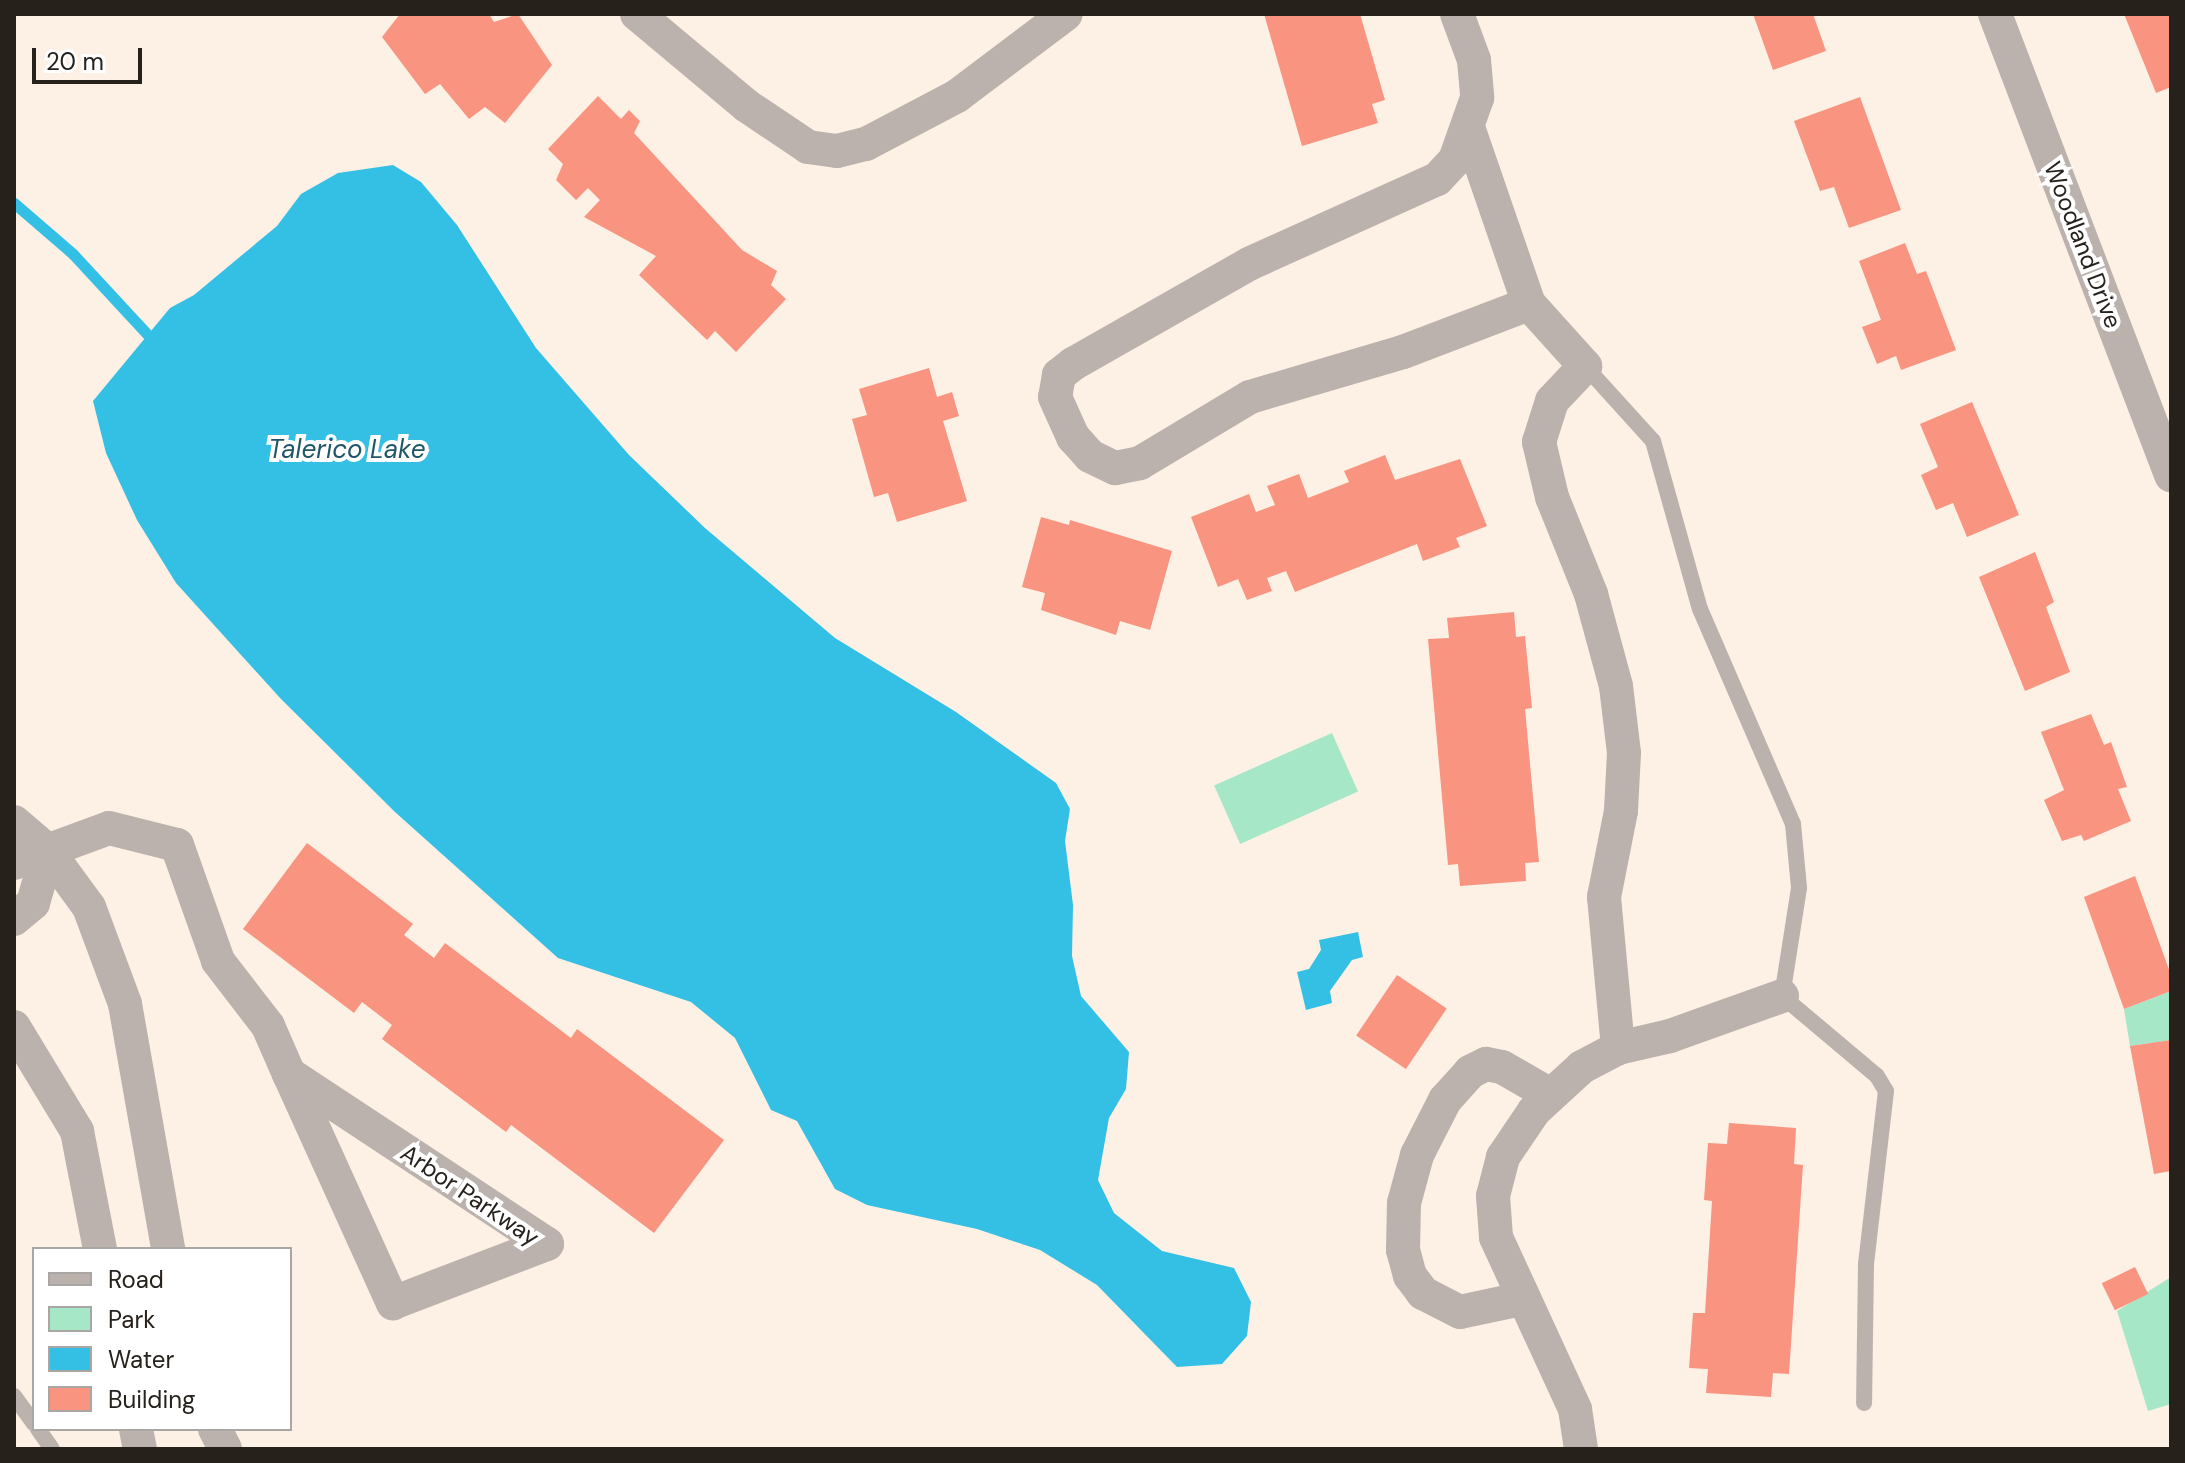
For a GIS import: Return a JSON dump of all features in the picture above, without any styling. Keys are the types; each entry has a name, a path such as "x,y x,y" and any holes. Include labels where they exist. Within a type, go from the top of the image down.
{"street":[{"path":"637,14 747,106 808,147 837,151 866,144 957,96 1066,14"},
{"path":"1457,14 1474,60 1477,98 1469,130 1455,160 1437,179 1249,264 1073,364 1059,375 1055,397 1073,437 1090,456 1115,468 1140,463 1250,397 1403,352 1529,304"},
{"name":"Woodland Drive","path":"1995,14 2171,476"},
{"path":"1469,130 1529,304 1585,366 1552,401 1539,442 1552,497 1591,594 1616,686 1623,740 1621,811 1604,897 1618,1048"},
{"path":"14,822 48,851 89,907 125,1004 168,1247"},
{"name":"Arbor Parkway","path":"14,863 109,828 177,845 218,961 268,1026 289,1074 393,1303 547,1244 289,1074"},
{"path":"14,919 33,903 48,851"},
{"path":"1581,1449 1565,1385 1521,1299 1496,1237 1493,1196 1513,1135 1549,1094 1582,1067 1618,1048 1670,1036 1782,996"},
{"path":"14,1027 77,1131 100,1247"},
{"path":"1521,1299 1460,1312 1423,1293 1410,1276 1403,1250 1404,1203 1417,1155 1445,1100 1470,1072 1486,1064 1502,1067 1549,1094"},
{"path":"216,1431 225,1449"}],"lane":[{"path":"1585,366 1653,441 1700,609 1793,824 1799,888 1782,996 1877,1076 1886,1091 1866,1264 1864,1403"},
{"path":"14,1396 32,1421"},
{"path":"39,1431 52,1449"}],"green space":[{"path":"1332,733 1358,791 1240,844 1214,785"},
{"path":"2171,991 2171,1040 2130,1046 2124,1009"},
{"path":"2171,1277 2171,1404 2148,1411 2117,1311"}],"water":[{"name":"Talerico Lake","path":"393,165 421,182 457,225 536,348 629,455 705,528 835,638 956,712 1056,783 1070,809 1065,841 1073,905 1072,956 1081,996 1129,1052 1126,1089 1109,1118 1098,1180 1114,1213 1162,1251 1234,1268 1251,1302 1247,1336 1222,1364 1177,1367 1097,1285 1040,1250 977,1229 867,1205 835,1189 797,1121 771,1110 735,1038 691,1002 558,958 395,812 281,699 176,583 137,520 106,453 93,401 170,308 194,295 277,226 301,194 338,173"},
{"path":"1358,932 1363,957 1352,960 1330,991 1332,1003 1306,1010 1297,972 1309,969 1321,950 1319,940"}],"building":[{"path":"400,14 489,14 494,22 518,14 552,65 505,123 485,107 469,119 440,84 425,94 382,37"},
{"path":"1264,14 1360,14 1385,100 1372,104 1378,123 1302,146"},
{"path":"1753,14 1813,14 1826,51 1773,70"},
{"path":"2124,14 2171,14 2171,87 2156,93"},
{"path":"598,96 621,119 629,110 640,121 634,133 742,250 777,271 771,285 786,299 736,352 715,331 707,340 639,275 656,256 584,217 600,200 588,188 576,200 556,180 563,164 548,149"},
{"path":"1860,97 1901,210 1849,228 1834,187 1820,191 1794,121"},
{"path":"1905,243 1917,274 1926,271 1956,350 1901,370 1896,356 1877,364 1862,327 1881,320 1859,261"},
{"path":"929,368 937,397 952,392 959,416 943,421 967,501 897,522 888,493 874,497 852,419 867,415 859,389"},
{"path":"1972,402 2019,515 1967,537 1953,503 1936,510 1921,475 1938,467 1920,424"},
{"path":"1385,455 1395,480 1460,459 1487,526 1456,538 1460,547 1423,561 1417,544 1295,592 1286,571 1267,578 1272,591 1247,600 1238,579 1218,587 1191,517 1249,494 1256,512 1275,505 1267,486 1299,474 1308,498 1349,482 1344,471"},
{"path":"1041,517 1069,525 1070,520 1172,551 1150,630 1120,621 1116,635 1041,610 1045,593 1022,587"},
{"path":"2035,552 2054,602 2046,607 2070,672 2025,691 1979,577"},
{"path":"1514,612 1516,637 1525,636 1532,708 1525,709 1539,862 1525,863 1526,881 1460,886 1458,864 1448,865 1428,639 1449,638 1447,618"},
{"path":"2091,714 2104,745 2111,742 2127,787 2118,789 2131,821 2084,841 2081,835 2062,841 2044,800 2064,790 2041,732"},
{"path":"307,843 413,924 404,935 434,958 445,943 571,1038 577,1029 724,1140 654,1233 511,1125 506,1132 382,1039 392,1025 362,1002 354,1013 243,929"},
{"path":"2135,876 2171,975 2171,991 2124,1009 2084,897"},
{"path":"1397,975 1447,1009 1406,1069 1356,1036"},
{"path":"2171,1040 2171,1171 2154,1174 2130,1046"},
{"path":"1729,1123 1796,1128 1794,1164 1803,1165 1789,1374 1773,1373 1771,1397 1706,1393 1708,1369 1689,1368 1693,1313 1705,1313 1712,1201 1704,1200 1708,1143 1727,1144"},
{"path":"2135,1267 2148,1294 2115,1310 2102,1283"}],"waterway":[{"path":"14,203 73,254 148,335"}]}
